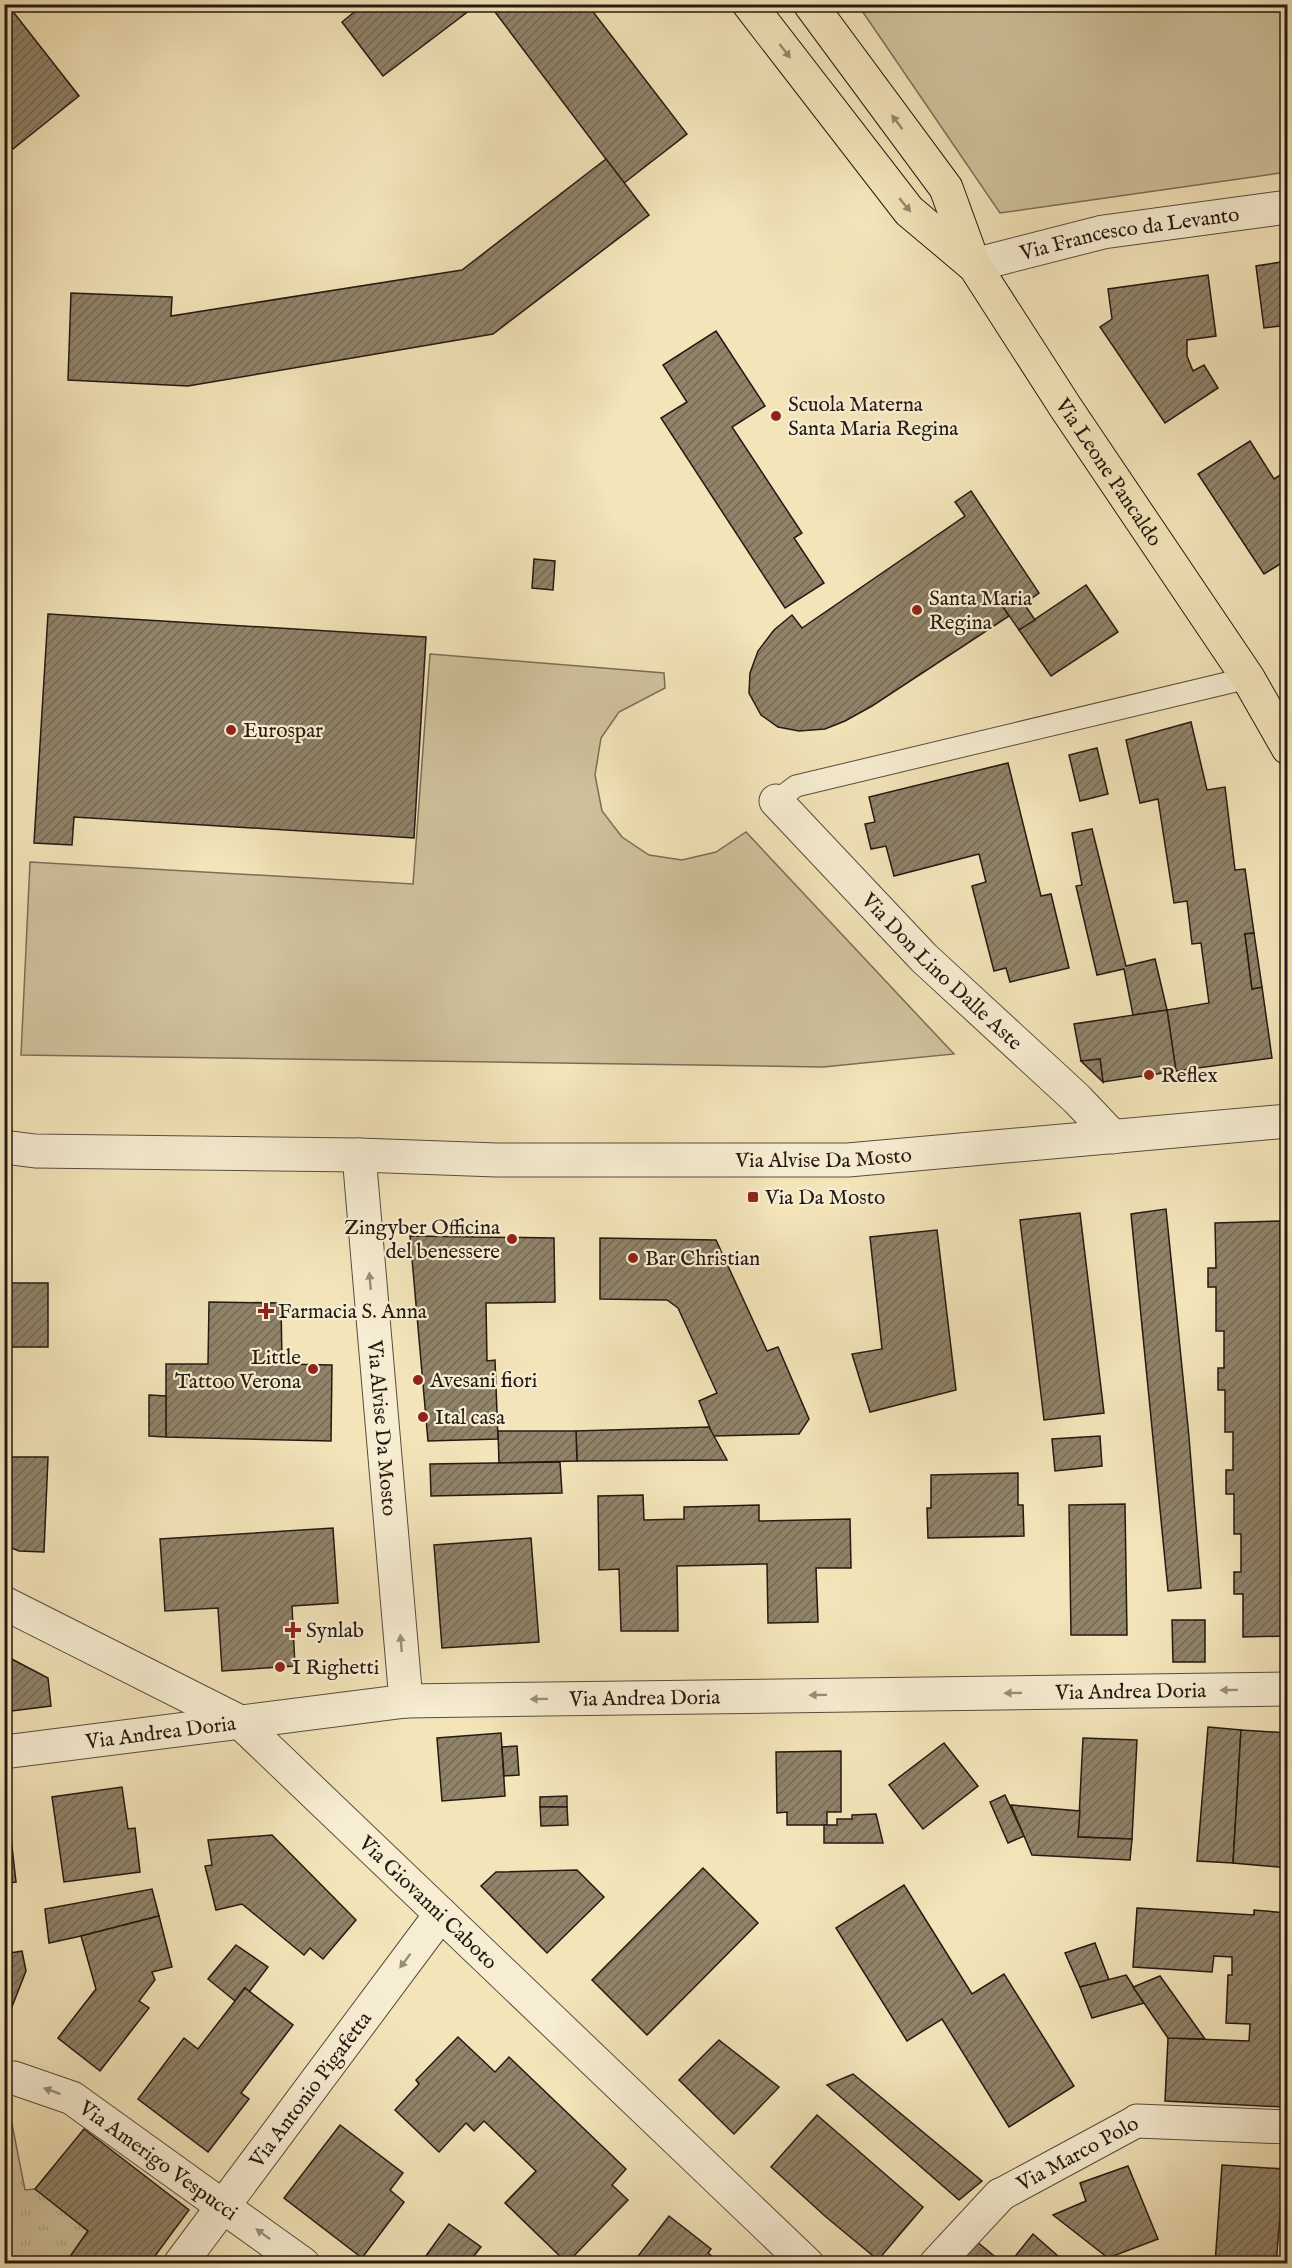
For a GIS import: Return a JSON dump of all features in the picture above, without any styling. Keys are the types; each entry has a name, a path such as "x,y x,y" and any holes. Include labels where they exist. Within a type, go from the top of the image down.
{"main road":[{"name":"Via Leone Pancaldo","path":"749,4 909,211 974,265"},
{"name":"Via Leone Pancaldo","path":"810,4 946,188 974,265 1066,408 1248,678 1287,748"}],"street":[{"name":"Via Francesco da Levanto","path":"974,265 1103,232 1287,207"},
{"name":"Via Don Lino Dalle Aste","path":"776,801 924,958 1077,1099 1113,1137"},
{"name":"Via Alvise Da Mosto","path":"15,1153 359,1155 497,1160 848,1160 1287,1121"},
{"name":"Via Alvise Da Mosto","path":"359,1155 406,1701"},
{"name":"Via Giovanni Caboto","path":"4,1603 240,1722 807,2264"},
{"name":"Via Andrea Doria","path":"4,1752 406,1701 1287,1689"},
{"name":"Via Antonio Pigafetta","path":"180,2264 441,1914"},
{"name":"Via Amerigo Vespucci","path":"4,2079 14,2078 72,2098 303,2264"},
{"name":"Via Marco Polo","path":"936,2264 1000,2195 1137,2121 1287,2127"}],"lane":[{"path":"776,801 796,786 1248,678"}],"green space":[{"path":"858,5 1287,5 1287,172 1000,213"},
{"path":"430,654 664,673 665,688 619,712 601,738 595,775 602,811 622,837 649,855 682,860 716,852 746,832 954,1054 823,1067 21,1055 30,862 413,884"},
{"path":"9,2109 25,2190 35,2189 88,2231 65,2263 5,2264 4,2110"}],"building":[{"path":"7,4 79,96 13,149 4,138 4,6"},
{"path":"364,4 478,4 383,76 342,22"},
{"path":"489,4 587,4 687,134 624,183"},
{"path":"606,159 649,215 493,334 188,386 68,380 71,293 172,297 171,316 462,270"},
{"path":"1288,261 1288,325 1264,328 1256,266"},
{"path":"1208,275 1216,336 1187,340 1187,356 1193,371 1204,365 1218,388 1165,423 1100,327 1112,319 1108,289"},
{"path":"716,331 765,406 732,427 802,533 794,538 824,583 785,608 661,418 687,402 663,365"},
{"path":"1250,441 1274,479 1288,470 1288,559 1264,574 1198,474"},
{"name":"Santa Maria Regina","path":"971,491 1039,593 1024,604 1017,593 1001,604 1009,616 872,706 845,721 825,729 799,731 778,727 761,715 749,693 750,673 758,651 774,630 792,615 802,628 965,516 955,502"},
{"path":"534,559 555,561 553,590 532,588"},
{"path":"1086,585 1118,632 1051,676 1019,630"},
{"path":"1017,593 1035,620 1019,630 1001,604"},
{"name":"Eurospar","path":"48,614 426,637 414,838 74,817 72,845 34,843"},
{"path":"1191,722 1207,790 1225,787 1235,870 1245,869 1254,933 1245,934 1252,989 1262,987 1272,1058 1176,1071 1167,1010 1209,1003 1201,943 1192,944 1187,901 1174,903 1158,799 1140,803 1126,740"},
{"path":"1097,748 1108,794 1080,801 1069,755"},
{"path":"1008,763 1041,896 1051,894 1069,968 1010,982 1006,968 994,971 972,886 986,882 979,854 894,876 886,846 871,849 865,824 875,822 869,797"},
{"path":"1092,829 1126,966 1155,959 1167,1010 1133,1015 1124,969 1097,975 1076,886 1082,885 1072,833"},
{"path":"1254,933 1262,987 1252,989 1245,934"},
{"path":"1167,1010 1176,1071 1103,1082 1100,1059 1081,1061 1074,1024"},
{"path":"1100,1059 1103,1082 1081,1061"},
{"path":"1166,1209 1189,1437 1201,1588 1168,1591 1131,1214"},
{"path":"1080,1213 1104,1413 1044,1420 1020,1220"},
{"path":"1280,1221 1281,1327 1288,1327 1288,1636 1243,1637 1243,1594 1234,1594 1234,1572 1241,1572 1241,1534 1234,1534 1234,1494 1226,1494 1226,1470 1233,1470 1233,1432 1225,1432 1225,1390 1218,1390 1218,1368 1224,1368 1224,1331 1216,1331 1216,1287 1208,1287 1208,1268 1216,1268 1215,1223"},
{"path":"937,1230 956,1390 870,1412 852,1354 882,1349 870,1237"},
{"path":"410,1236 554,1238 555,1302 486,1303 487,1361 495,1360 498,1439 428,1441"},
{"path":"600,1238 716,1240 767,1351 778,1347 809,1419 799,1434 713,1436 699,1401 717,1393 678,1308 667,1300 600,1299"},
{"path":"4,1283 48,1283 48,1347 4,1347"},
{"path":"209,1302 281,1303 282,1364 332,1365 331,1441 166,1437 166,1364 208,1364"},
{"path":"149,1395 166,1396 166,1437 149,1436"},
{"path":"709,1427 727,1460 577,1461 576,1431"},
{"path":"498,1431 576,1431 577,1461 499,1463"},
{"path":"1100,1436 1102,1466 1055,1471 1052,1439"},
{"path":"4,1457 48,1457 44,1552 19,1551 4,1545"},
{"path":"560,1462 562,1493 431,1496 430,1464"},
{"path":"1018,1473 1018,1505 1023,1505 1024,1536 928,1538 927,1508 931,1508 931,1475"},
{"path":"643,1495 644,1520 684,1519 684,1507 759,1505 759,1521 850,1519 851,1568 816,1568 818,1622 768,1623 767,1564 677,1566 678,1631 621,1631 619,1569 599,1570 598,1496"},
{"path":"1125,1504 1127,1635 1071,1635 1069,1505"},
{"path":"333,1528 338,1603 292,1606 295,1666 222,1671 218,1608 165,1611 160,1539"},
{"path":"531,1538 539,1642 442,1648 434,1545"},
{"path":"1172,1620 1205,1620 1205,1662 1173,1662"},
{"path":"4,1655 48,1678 51,1706 4,1712"},
{"path":"1208,1727 1241,1730 1233,1863 1197,1861"},
{"path":"1241,1730 1288,1733 1288,1868 1233,1863"},
{"path":"501,1733 505,1796 442,1801 437,1738"},
{"path":"1083,1738 1137,1740 1132,1839 1078,1837"},
{"path":"944,1743 978,1786 923,1829 889,1785"},
{"path":"517,1746 519,1775 504,1776 502,1747"},
{"path":"841,1751 841,1812 827,1812 827,1825 787,1825 787,1812 777,1813 776,1752"},
{"path":"122,1787 128,1829 135,1828 140,1872 64,1882 52,1797"},
{"path":"1005,1795 1024,1836 1008,1843 990,1802"},
{"path":"567,1796 567,1807 540,1807 540,1797"},
{"path":"4,1802 7,1802 16,1882 4,1883"},
{"path":"1011,1805 1080,1811 1078,1837 1132,1839 1130,1860 1032,1855"},
{"path":"540,1807 567,1807 568,1825 541,1826"},
{"path":"876,1814 883,1843 824,1843 824,1825 837,1825 837,1819 852,1819 852,1815"},
{"path":"272,1835 356,1920 323,1959 310,1948 304,1955 242,1904 216,1910 205,1866 212,1865 208,1840"},
{"path":"703,1868 758,1923 647,2035 592,1980"},
{"path":"577,1870 604,1897 547,1953 481,1886 496,1872"},
{"path":"904,1885 972,1994 1004,1974 1074,2086 1009,2127 942,2019 907,2041 836,1928"},
{"path":"152,1889 159,1916 49,1943 45,1909"},
{"path":"1137,1908 1254,1915 1254,1910 1288,1913 1288,2024 1283,2107 1165,2101 1168,2038 1249,2041 1250,2024 1226,2023 1228,1975 1232,1975 1232,1957 1214,1956 1212,1972 1133,1967"},
{"path":"159,1916 172,1967 152,1972 155,1980 139,2001 149,2008 100,2071 58,2038 96,1989 81,1936"},
{"path":"1095,1943 1109,1980 1080,1987 1065,1953"},
{"path":"236,1945 268,1967 249,1992 245,1988 235,2001 208,1979"},
{"path":"22,1951 26,1971 4,2027 4,1954"},
{"path":"1126,1975 1144,2003 1092,2018 1080,1987"},
{"path":"1160,1976 1205,2039 1168,2038 1133,1987"},
{"path":"245,1988 293,2025 241,2093 249,2099 208,2152 138,2099 184,2038 198,2049"},
{"path":"458,2037 495,2072 509,2057 626,2169 612,2185 628,2200 567,2263 505,2203 536,2171 484,2121 474,2131 466,2123 439,2152 395,2110 419,2084 416,2080"},
{"path":"719,2040 779,2087 734,2134 679,2080"},
{"path":"853,2074 982,2181 959,2200 827,2085"},
{"path":"817,2115 923,2207 878,2260 771,2167"},
{"path":"340,2125 403,2173 390,2190 404,2202 362,2258 284,2198"},
{"path":"84,2129 189,2210 149,2264 65,2264 88,2231 35,2189"},
{"path":"1222,2165 1284,2169 1276,2264 1215,2264"},
{"path":"1128,2166 1158,2239 1108,2258 1053,2215 1086,2201 1080,2183"},
{"path":"669,2216 711,2249 708,2253 721,2264 632,2264"},
{"path":"449,2224 481,2247 470,2261 473,2264 420,2264"},
{"path":"1033,2234 1067,2264 1009,2264"},
{"path":"976,2241 1004,2264 957,2264"}],"place":[{"name":"Scuola Materna Santa Maria Regina","path":"776,416"},
{"name":"Santa Maria Regina","path":"917,610"},
{"name":"Eurospar","path":"231,730"},
{"name":"Reflex","path":"1149,1075"},
{"name":"Via Da Mosto","path":"753,1197"},
{"name":"Zingyber Officina del benessere","path":"512,1239"},
{"name":"Bar Christian","path":"633,1258"},
{"name":"Farmacia S. Anna","path":"266,1311"},
{"name":"Little Tattoo Verona","path":"313,1369"},
{"name":"Avesani fiori","path":"418,1380"},
{"name":"Ital casa","path":"423,1417"},
{"name":"Synlab","path":"293,1630"},
{"name":"I Righetti","path":"280,1667"}]}
